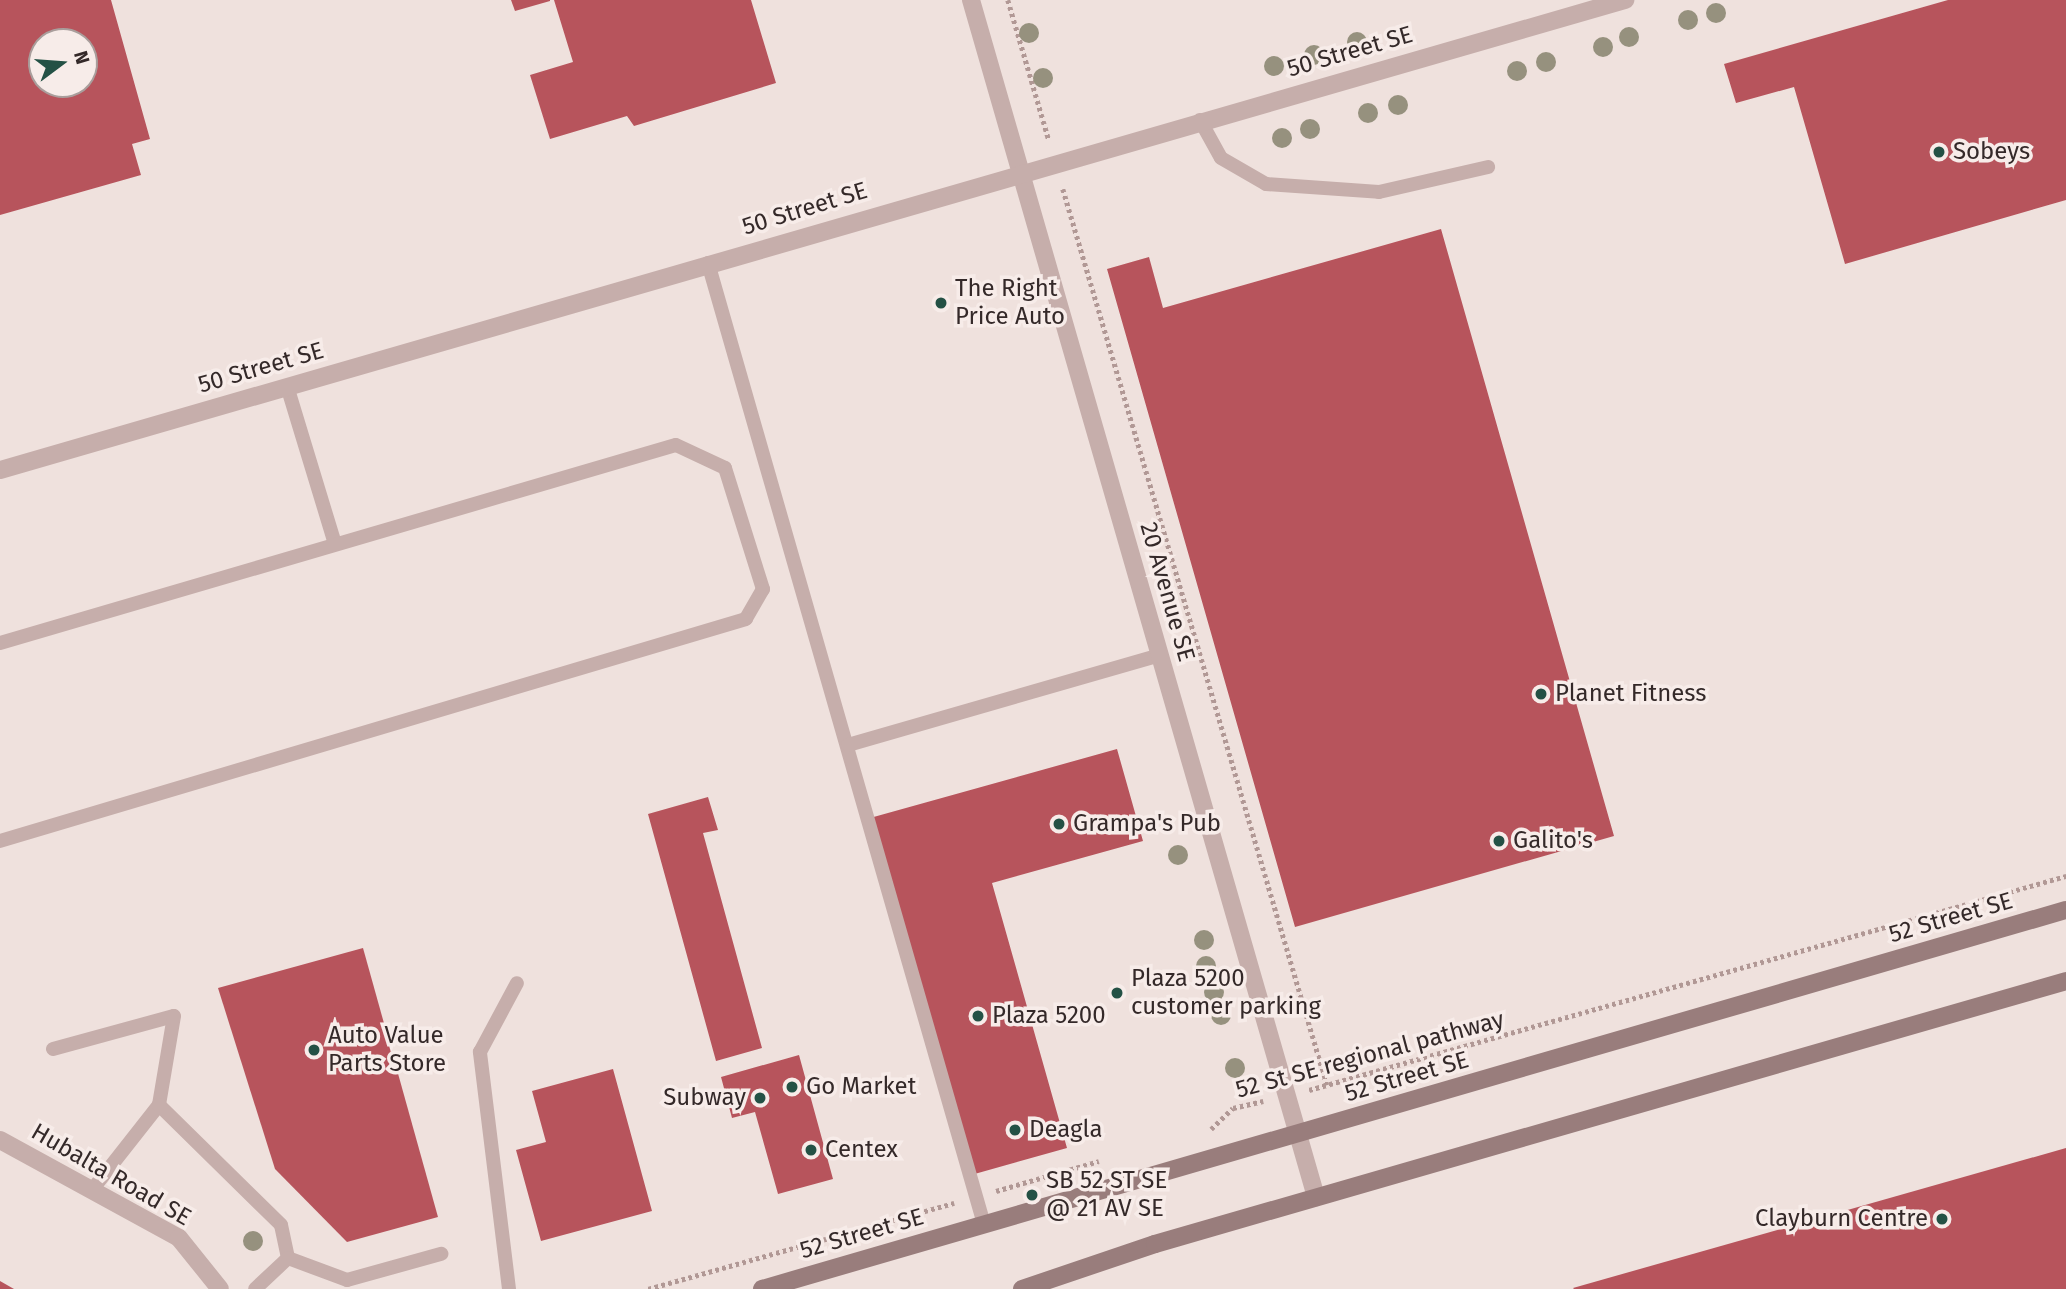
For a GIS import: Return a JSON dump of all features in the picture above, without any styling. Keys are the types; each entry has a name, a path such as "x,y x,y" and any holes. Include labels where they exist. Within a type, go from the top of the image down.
{"main road":[{"name":"52 Street SE","path":"762,1289 781,1286 984,1224 2066,910"},
{"path":"1022,1289 1316,1197 2066,981"}],"street":[{"name":"20 Avenue SE","path":"971,0 1316,1197"},
{"name":"50 Street SE","path":"0,470 1020,170 1625,0"},
{"name":"Hubalta Road SE","path":"0,1140 179,1238 220,1289"}],"lane":[{"path":"1200,120 1221,158 1266,184 1379,192 1488,167"},
{"path":"708,263 984,1224"},
{"path":"287,386 335,544"},
{"path":"0,643 676,445 725,468 763,589 746,619 0,841"},
{"path":"848,746 1159,655"},
{"path":"509,1289 480,1052 517,983"},
{"path":"52,1049 174,1016 159,1105 92,1190"},
{"path":"159,1105 281,1225 288,1258"},
{"path":"288,1258 347,1280 441,1254"},
{"path":"255,1289 288,1258"}],"path":[{"path":"1008,0 1327,1085"},
{"name":"52 St SE regional pathway","path":"1202,1132 1233,1108 1327,1085 2066,876"},
{"path":"648,1289 1103,1160"}],"building":[{"path":"0,0 111,0 150,139 132,144 141,175 0,215"},
{"path":"511,0 550,0 550,1 515,11"},
{"path":"554,0 751,0 776,83 634,126 627,116 550,139 530,75 573,62"},
{"name":"Sobeys","path":"1948,0 2066,0 2066,200 1845,264 1794,87 1736,103 1724,64"},
{"path":"1441,229 1614,836 1295,927 1107,269 1149,257 1163,308"},
{"name":"Plaza 5200","path":"1117,749 1143,841 992,883 1067,1148 971,1175 870,818"},
{"path":"708,797 718,830 703,833 762,1048 716,1061 648,814"},
{"name":"Auto Value Parts Store","path":"363,948 438,1217 347,1242 275,1169 218,988"},
{"path":"799,1055 833,1179 778,1194 755,1112 732,1118 721,1077"},
{"path":"613,1069 652,1211 541,1241 516,1150 546,1142 532,1091"},
{"name":"Clayburn Centre","path":"2066,1148 2066,1289 1573,1288"},
{"path":"0,1281 14,1289 0,1289"}],"place":[{"name":"Sobeys","path":"1939,152"},
{"name":"The Right Price Auto","path":"941,303"},
{"name":"Planet Fitness","path":"1541,694"},
{"name":"Grampa's Pub","path":"1059,824"},
{"name":"Galito's","path":"1499,841"},
{"name":"Plaza 5200 customer parking","path":"1117,993"},
{"name":"Plaza 5200","path":"978,1016"},
{"name":"Auto Value Parts Store","path":"314,1050"},
{"name":"Go Market","path":"792,1087"},
{"name":"Subway","path":"760,1098"},
{"name":"Deagla","path":"1015,1130"},
{"name":"Centex","path":"811,1150"},
{"name":"SB 52 ST SE @ 21 AV SE","path":"1032,1195"},
{"name":"Clayburn Centre","path":"1942,1219"}]}
